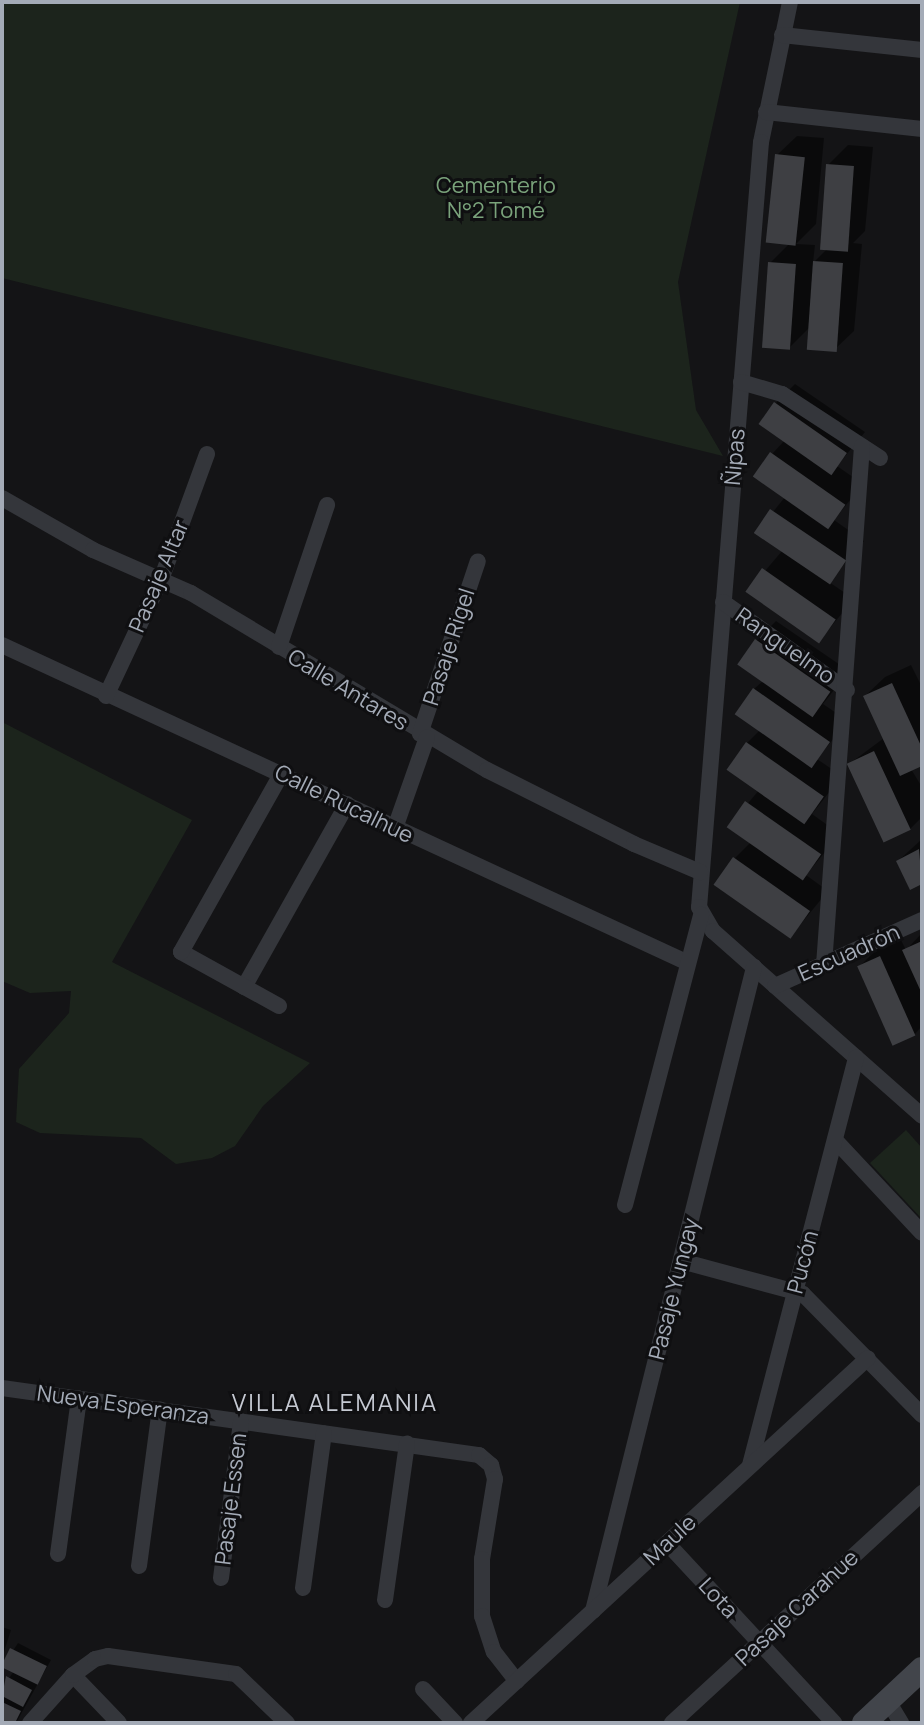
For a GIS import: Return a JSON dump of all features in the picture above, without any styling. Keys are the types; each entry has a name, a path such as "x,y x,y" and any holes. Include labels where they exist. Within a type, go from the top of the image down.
{"main road":[{"path":"864,1723 922,1669"}],"street":[{"name":"Ñipas","path":"625,1205 686,962 701,915 700,872 766,112 790,2"},
{"path":"782,35 922,50"},
{"path":"766,112 922,129"},
{"path":"741,382 782,394 880,458"},
{"path":"824,965 847,690 862,446"},
{"name":"Pasaje Altar","path":"106,696 162,577 207,454"},
{"name":"Calle Antares","path":"2,498 93,550 162,577 424,736 634,844 700,872"},
{"path":"279,647 327,505"},
{"name":"Pasaje Rigel","path":"395,828 478,561"},
{"name":"Ranguelmo","path":"723,602 847,690"},
{"name":"Calle Rucalhue","path":"2,645 106,696 282,773 686,962"},
{"path":"279,1006 181,952 282,773"},
{"path":"244,987 347,804"},
{"path":"701,915 754,967 922,1116"},
{"name":"Escuadrón","path":"775,986 922,920"},
{"name":"Pasaje Yungay","path":"593,1611 754,967"},
{"name":"Pucón","path":"750,1467 856,1058"},
{"path":"835,1140 922,1233"},
{"path":"681,1261 796,1290 823,1309 922,1415"},
{"name":"Maule","path":"471,1723 868,1358"},
{"name":"Nueva Esperanza","path":"2,1388 471,1453 491,1465 495,1479 481,1605 488,1640 517,1681"},
{"path":"58,1554 79,1398"},
{"path":"139,1566 160,1409"},
{"name":"Pasaje Essen","path":"221,1578 241,1421"},
{"path":"303,1588 324,1433"},
{"path":"385,1600 407,1444"},
{"name":"Pasaje Carahue","path":"672,1723 922,1493"},
{"name":"Lota","path":"667,1543 834,1723"},
{"path":"30,1723 73,1675 95,1659 108,1656 229,1673 247,1680 287,1723"},
{"path":"73,1675 119,1723"},
{"path":"423,1689 455,1723"},
{"path":"888,1701 901,1723"}],"green space":[{"name":"Cementerio N°2 Tomé","path":"2,2 740,2 678,282 696,410 723,456 2,278"},
{"path":"2,722 192,820 112,962 310,1063 263,1106 235,1146 212,1158 176,1164 141,1138 40,1133 16,1122 19,1069 69,1013 71,991 30,993 2,981"},
{"path":"906,1130 922,1148 922,1219 870,1163"}],"building":[{"path":"775,154 805,157 796,246 766,243"},
{"path":"826,164 854,166 848,252 820,250"},
{"path":"813,261 843,263 837,352 807,350"},
{"path":"768,262 796,264 790,350 762,348"},
{"path":"774,402 847,453 831,475 759,424"},
{"path":"770,452 845,505 828,529 753,477"},
{"path":"770,509 846,560 830,584 754,533"},
{"path":"762,568 836,620 819,643 745,592"},
{"path":"755,639 830,692 813,717 737,664"},
{"path":"892,683 922,748 922,766 900,776 863,696"},
{"path":"753,688 830,742 812,768 735,714"},
{"path":"746,742 824,796 804,824 726,770"},
{"path":"874,751 911,830 884,843 847,764"},
{"path":"745,801 821,854 803,881 727,827"},
{"path":"919,849 922,884 910,890 896,861"},
{"path":"733,857 810,911 790,939 713,885"},
{"path":"922,941 922,994 902,950"},
{"path":"880,956 915,1035 893,1046 857,966"},
{"path":"10,1648 47,1666 38,1685 2,1667"},
{"path":"6,1676 32,1690 23,1707 2,1696"},
{"path":"2,1702 21,1711 15,1723 2,1723"}],"district":[{"name":"VILLA ALEMANIA","path":"335,1402"}]}
